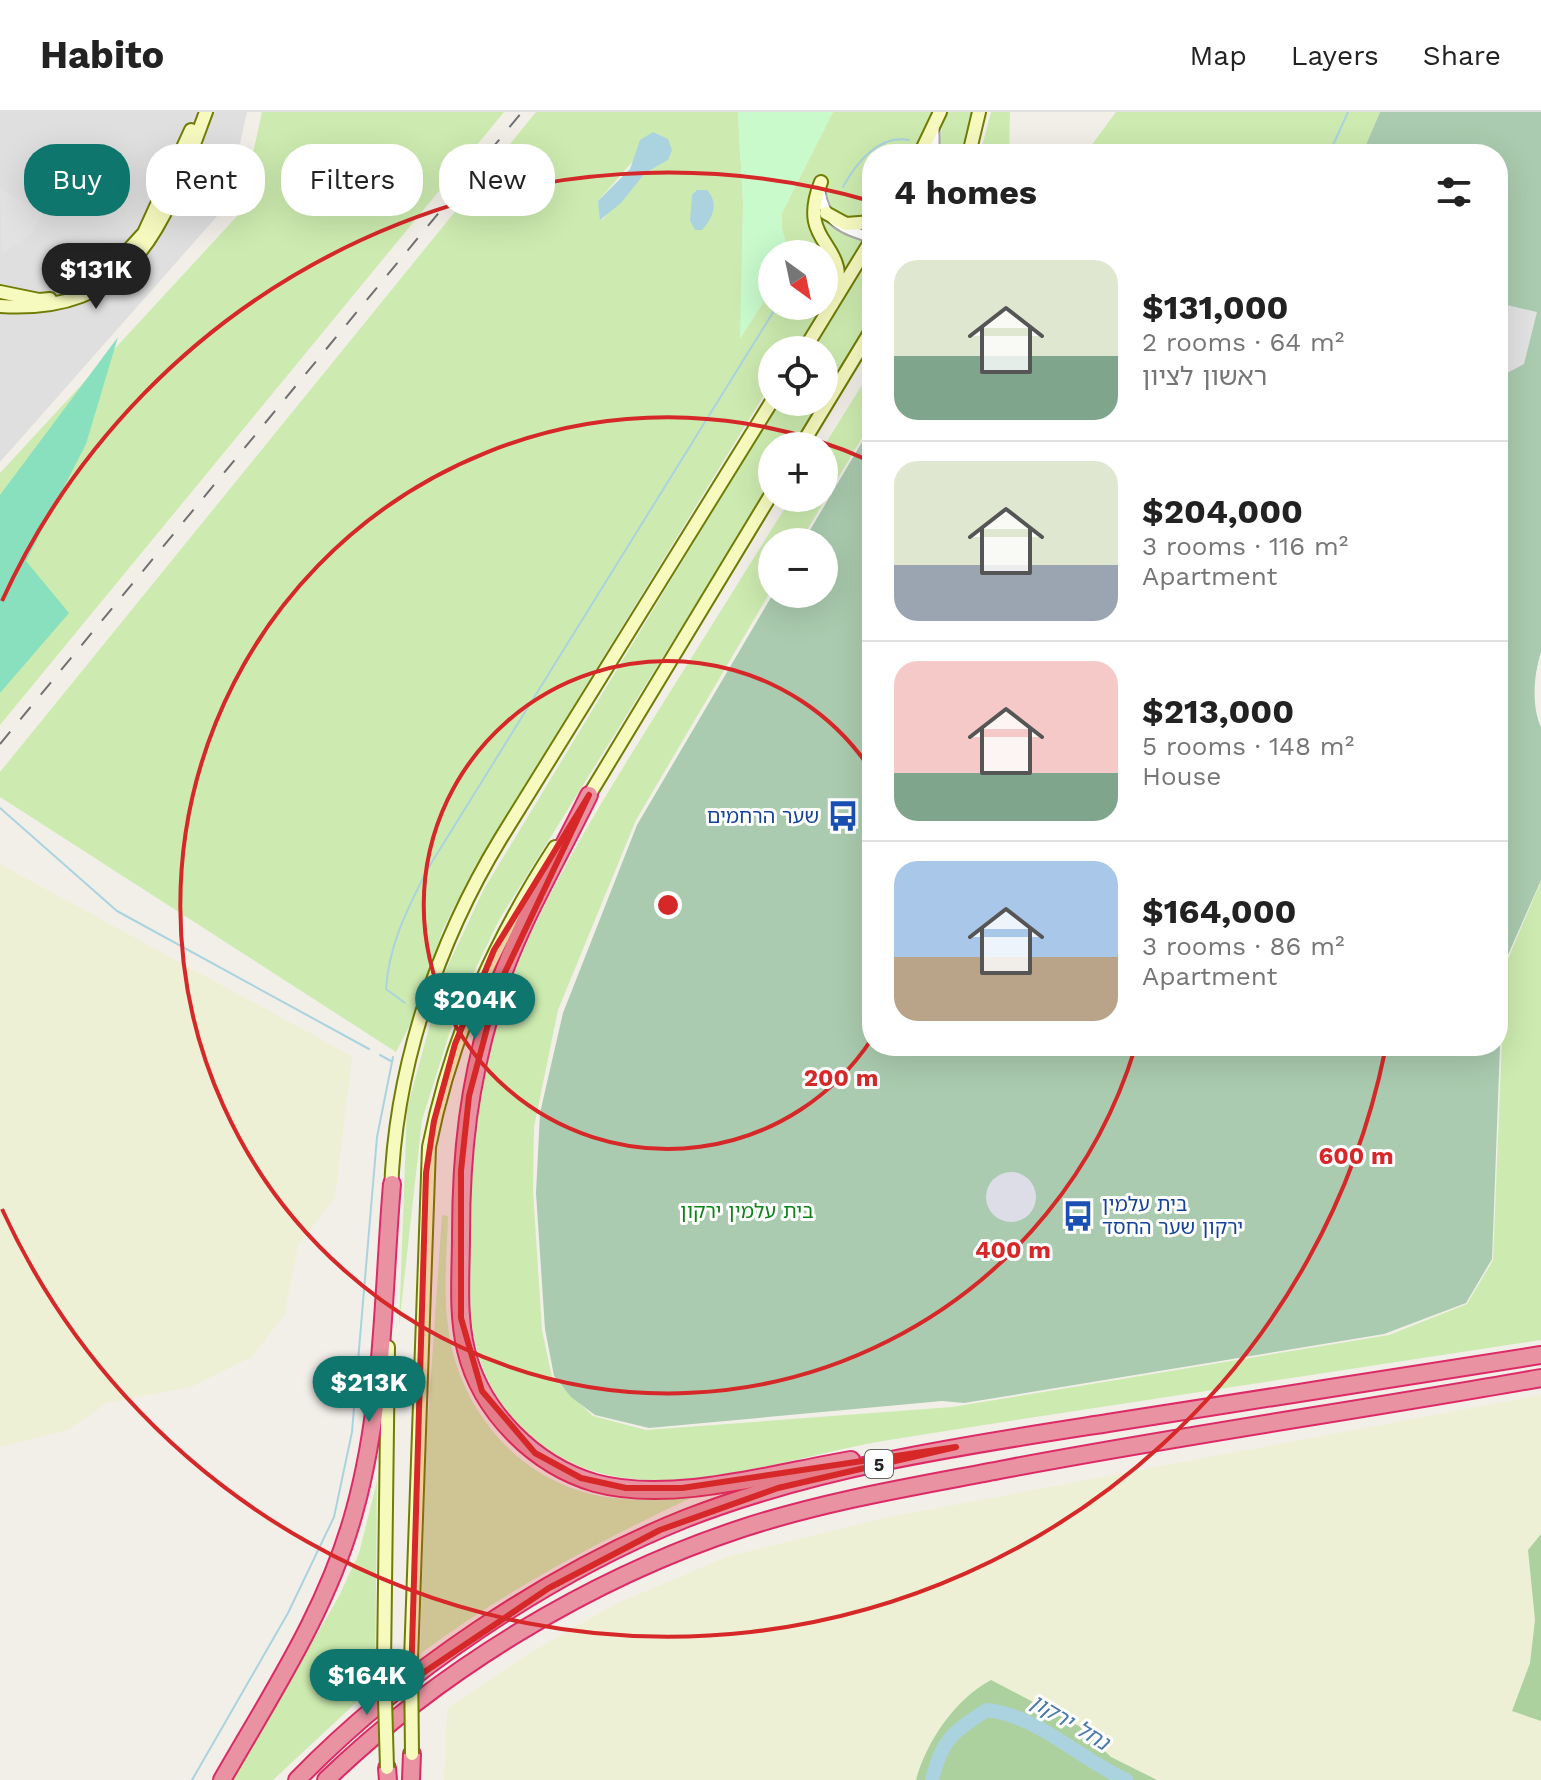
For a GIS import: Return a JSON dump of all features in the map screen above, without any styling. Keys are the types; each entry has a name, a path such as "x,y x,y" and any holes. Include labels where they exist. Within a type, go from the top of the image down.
{"highway":[{"path":"589,795 498,987 469,1096 461,1171 461,1318 466,1351 482,1391 513,1433 535,1453 581,1478 626,1488 682,1488 956,1447"},
{"path":"222,1780 313,1617 331,1579 355,1510 372,1417 392,1184"},
{"name":"5","path":"297,1780 359,1723 418,1676 530,1600 595,1562 660,1530 749,1497 956,1447 1541,1355"},
{"name":"5","path":"326,1780 372,1738 422,1700 523,1632 624,1577 700,1544 798,1511 1112,1449 1541,1378"},
{"path":"342,1780 422,1700"},
{"path":"411,1780 412,1754"}],"main road":[{"path":"0,292 39,300 65,296 89,286 112,268 150,233 199,112"},
{"path":"0,306 39,308 90,295 124,272 150,233 206,112"},
{"path":"925,144 940,112"},
{"path":"971,144 979,112"},
{"path":"821,182 813,220 822,240"},
{"path":"826,213 846,224 862,223"},
{"path":"838,294 862,254"},
{"path":"838,265 838,288"},
{"path":"810,432 862,346"},
{"path":"388,1774 384,1665 392,1184 396,1132 411,1056 435,972 487,860 763,416"},
{"path":"412,1754 411,1660 426,1173 434,1121 455,1044 494,950 760,512"}],"street":[{"path":"934,128 934,144"},
{"path":"821,182 826,213 838,226 862,234"}],"highlighted area":[{"path":"589,795 498,987 469,1096 461,1171 461,1318 482,1391 535,1453 581,1478 626,1488 682,1488 956,1447 778,1488 660,1530 549,1588 411,1681 426,1173 434,1121 455,1044 494,950"}],"shaded area":[{"path":"0,112 247,112 240,144 146,144 146,216 217,216 0,462"},
{"path":"0,188 24,203 24,216 42,216 30,236 2,254"},
{"path":"1508,305 1537,312 1524,364 1508,373"},
{"path":"1011,1172 1029,1179 1036,1197 1029,1215 1011,1222 993,1215 986,1197 993,1179"}],"green space":[{"path":"262,112 504,112 478,144 439,144 439,191 423,211 423,144 281,144 281,216 418,216 0,725 0,473 237,216 265,216 265,144 255,144"},
{"path":"536,112 738,112 743,202 741,337 758,310 758,320 814,320 804,336 758,336 758,405 474,868 443,929 411,1023 396,1052 0,797 0,772 452,216 555,216 555,144 510,144","holes":["668,160 644,173 602,220 598,201 633,161"]},
{"path":"738,112 833,112 782,213 785,240 758,240 758,310 740,339 743,202"},
{"path":"833,112 933,112 918,144 862,144 862,241 838,282 838,240 785,240 782,213"},
{"path":"945,112 973,112 965,144 939,144"},
{"path":"991,112 1010,112 1009,144 983,144"},
{"path":"1116,112 1380,112 1366,144 1092,144"},
{"name":"בית עלמין ירקון","path":"1380,112 1541,112 1541,652 1535,690 1541,727 1541,880 1508,955 1508,144 1366,144"},
{"path":"862,266 862,337 838,376 838,336 820,336 829,320 838,320 838,306"},
{"path":"118,337 86,444 26,561 69,613 0,693 0,495"},
{"path":"862,385 862,438 838,478 838,432 833,432"},
{"path":"771,416 813,416 803,432 761,432"},
{"path":"758,437 758,504 499,920 459,1003 422,1120 399,1326 407,1109 443,976 484,889"},
{"name":"בית עלמין ירקון","path":"862,442 862,1056 1500,1056 1492,1259 1466,1303 1384,1334 964,1403 942,1401 649,1428 595,1415 571,1397 554,1376 545,1329 536,1193 540,1113 563,1013 637,825 765,608 838,608 838,528 811,528 821,512 838,512 838,483"},
{"path":"782,512 818,512 808,528 772,528"},
{"path":"758,551 758,608 761,608 636,820 558,1010 534,1127 533,1191 542,1330 552,1377 593,1416 646,1430 952,1407 1389,1335 1467,1304 1493,1260 1501,1056 1508,1056 1508,959 1541,881 1541,1340 883,1441 702,1478 630,1479 596,1472 564,1459 537,1443 515,1423 498,1399 485,1373 470,1313 470,1175 478,1105 503,1003 532,931 587,827"},
{"path":"0,864 352,1056 335,1198 298,1245 285,1314 252,1357 191,1387 107,1403 68,1430 0,1447"},
{"path":"442,1215 448,1216 446,1299 453,1353 474,1403 507,1447 551,1479 591,1494 636,1499 697,1495 555,1567 486,1608 420,1654 426,1448"},
{"path":"1541,1395 1541,1780 444,1780 447,1709 528,1654 615,1604 729,1556 884,1518"},
{"path":"377,1481 375,1685 273,1780 233,1780 339,1596 359,1553"},
{"path":"1541,1534 1541,1721 1512,1711 1530,1663 1535,1620 1528,1550"},
{"path":"991,1680 1079,1726 1111,1757 1157,1780 916,1780 927,1751 944,1722 966,1698"}],"water":[{"path":"653,132 668,139 672,150 668,160 645,173 621,203 600,220 598,201 630,169 640,140"},
{"path":"697,190 707,190 713,200 713,210 702,230 695,230 690,221 692,195"}],"waterway":[{"path":"1334,144 1348,112"},
{"path":"882,144 898,139 909,140"},
{"path":"843,187 862,160"},
{"path":"405,1003 386,989 388,973 400,928 427,870 768,320"},
{"path":"0,808 117,911 369,1049"},
{"path":"380,1055 391,1061"},
{"path":"192,1780 288,1613 334,1517 352,1432 377,1137 393,1057"},
{"name":"נחל ירקון","path":"932,1780 940,1755 950,1738 987,1710 1006,1714 1041,1729 1126,1780"}],"railway":[{"path":"0,744 522,112"}],"place":[{"name":"שער הרחמים","path":"843,816"},
{"name":"בית עלמין ירקון שער החסד","path":"1078,1216"}]}
